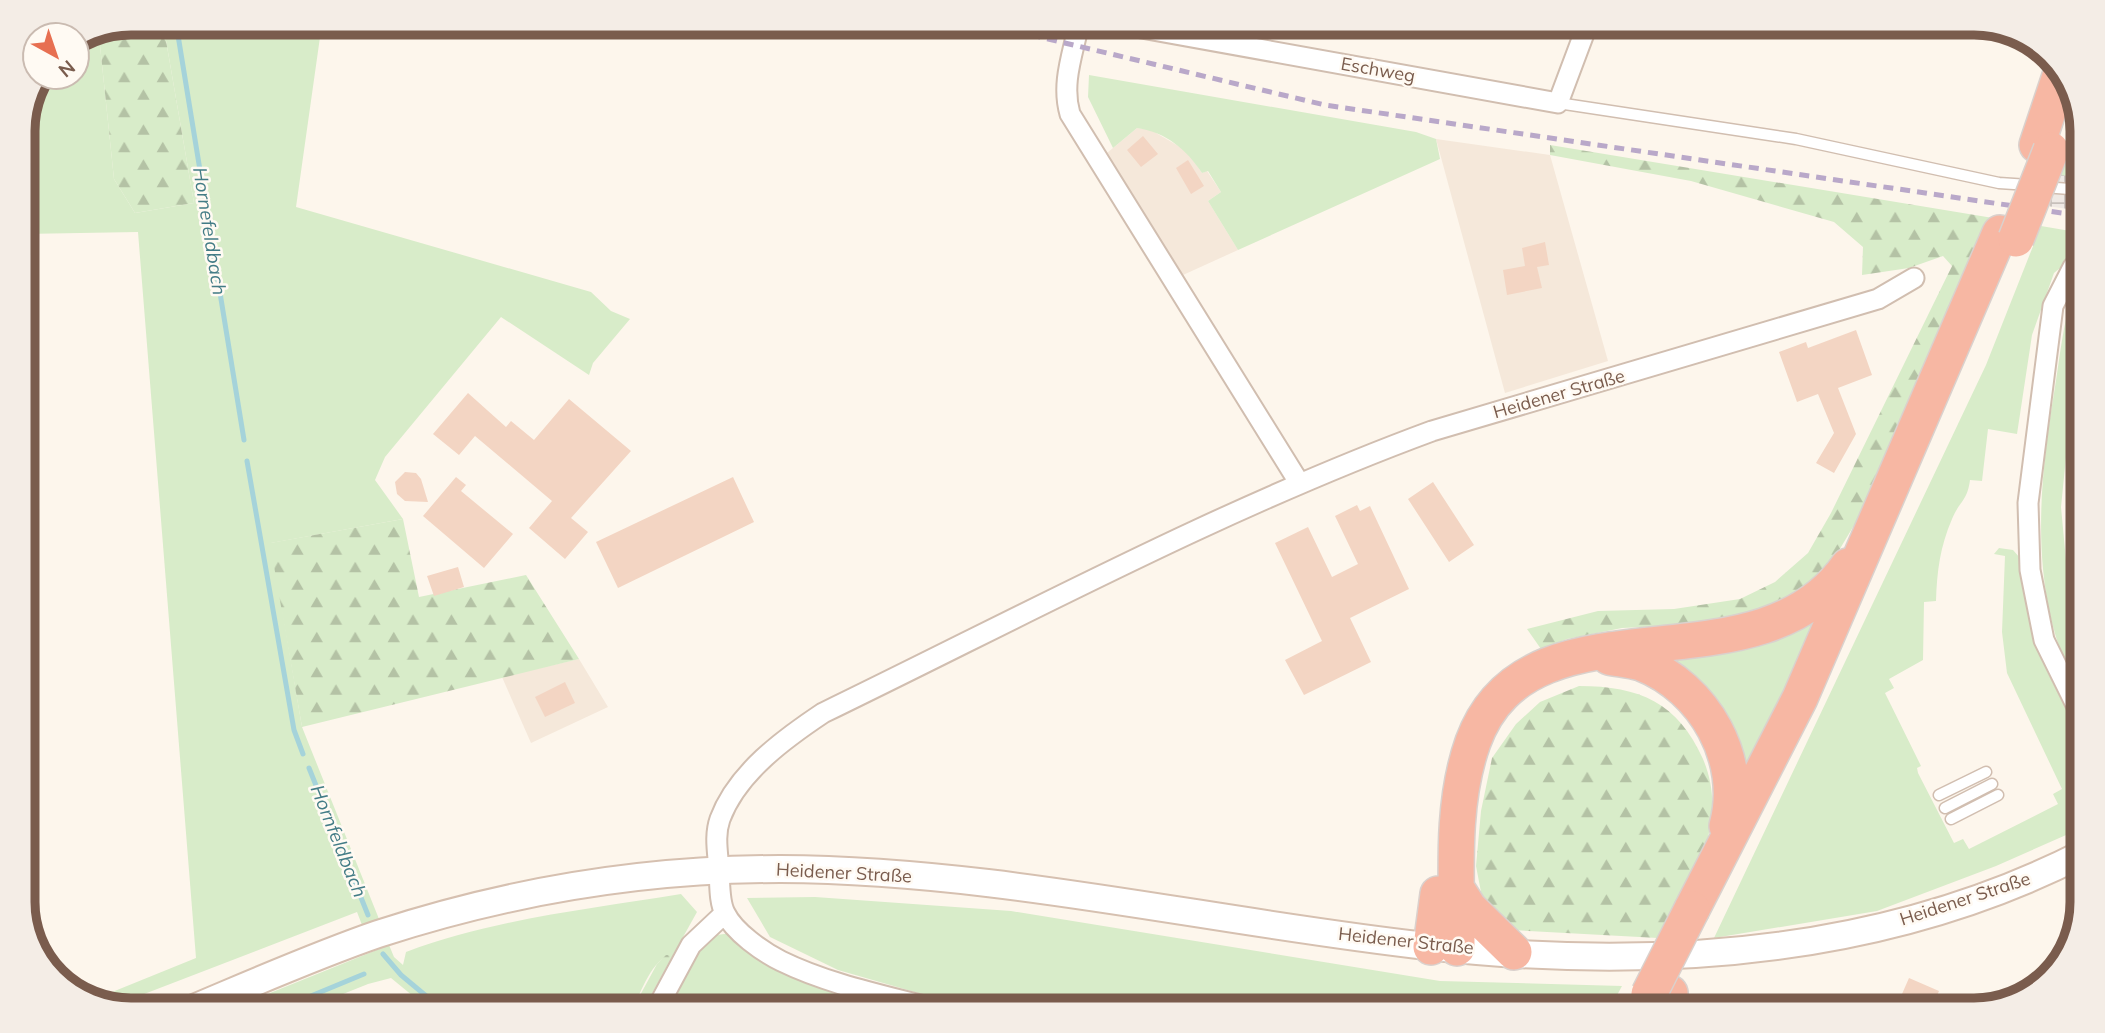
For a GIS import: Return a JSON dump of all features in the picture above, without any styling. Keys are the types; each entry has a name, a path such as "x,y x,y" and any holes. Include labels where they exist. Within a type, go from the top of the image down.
{"highway":[{"path":"2044,148 2058,86"},
{"path":"1701,910 1795,747 1902,509 2008,236 2066,102"},
{"path":"1657,998 1800,698 1884,506 2008,236"},
{"path":"1444,948 1457,890 1458,841 1466,766 1486,713 1503,693 1527,675 1585,652 1682,644 1786,620 1816,600 1839,579 1884,506"},
{"path":"1585,652 1640,663 1668,678 1699,703 1726,755 1732,789 1730,815 1701,910"},
{"path":"1444,948 1439,892 1458,841"},
{"path":"1457,890 1469,908 1514,952"}],"main road":[{"name":"Heidener Straße","path":"217,998 332,951 463,909 606,881 719,870 838,870 1043,888 1444,948 1646,959 1731,953 1842,936 1945,909 2036,876 2070,860"}],"street":[{"path":"1076,35 1065,97 1070,114 1300,484"},
{"name":"Eschweg","path":"1181,35 1558,103"},
{"path":"1558,103 1584,35"},
{"path":"2070,273 2053,306 2028,503 2030,570 2044,640 2070,693"},
{"name":"Heidener Straße","path":"719,870 716,838 720,819 738,787 777,747 823,713 1300,484 1432,431 1878,299 1914,278"},
{"path":"719,870 725,914 757,945 781,961 836,981 896,998"},
{"path":"663,998 691,946 725,914"}],"lane":[{"path":"1558,103 1796,139 1999,183 2070,189"},
{"path":"1939,795 1986,772"},
{"path":"1945,808 1992,784"},
{"path":"1951,819 1997,795"}],"shaded area":[{"path":"1137,128 1151,130 1187,151 1202,173 1207,171 1221,192 1208,201 1238,250 1183,275 1107,153"},
{"path":"1436,139 1550,155 1608,361 1505,393"},
{"path":"2058,175 2070,176 2070,209 2047,206"},
{"path":"579,659 608,707 531,743 502,677"}],"green space":[{"path":"131,35 165,35 194,203 135,213 114,179 99,41"},
{"path":"165,35 320,35 296,207 591,292 611,311 630,319 593,363 589,375 501,317 385,457 375,480 403,519 271,543 302,727 379,919 362,925 357,912 131,998 105,995 196,958 138,232 35,234 35,125 38,106 44,91 91,91 91,44 99,41 114,179 135,213 194,203"},
{"path":"1089,75 1416,132 1436,139 1440,159 1238,250 1208,201 1221,192 1208,171 1202,173 1175,143 1157,133 1137,128 1113,148 1088,97"},
{"path":"2070,144 2070,176 2058,175"},
{"path":"1550,145 1993,218 1859,517 1826,572 1793,600 1732,623 1622,628 1567,639 1541,649 1527,629 1598,611 1674,609 1740,599 1775,582 1808,553 1831,513 1952,266 1943,256 1909,268 1862,275 1863,247 1834,222 1691,181 1550,155"},
{"path":"2041,226 2070,231 2070,260 2054,273 2032,335 2017,434 1988,429 1982,481 1970,480 1967,493 1955,513 1945,539 1937,579 1936,601 1924,602 1923,660 1889,679 1894,688 1885,693 1921,766 1917,768 1918,773 1954,843 1963,839 1969,849 2058,804 2053,794 2062,789 2007,673 2002,632 2005,556 1994,554 1999,548 2013,550 2020,558 2032,625 2047,671 2070,718 2070,833 1996,866 1877,911 1714,938 1986,365"},
{"path":"2070,304 2070,437 2061,507 2070,588 2070,673 2052,624 2041,546 2044,467 2064,328"},
{"path":"403,519 419,597 526,575 579,659 302,727 270,543"},
{"path":"1823,609 1748,782 1642,656"},
{"path":"1579,686 1638,694 1669,711 1693,740 1706,768 1712,804 1709,833 1694,874 1658,938 1512,930 1491,912 1481,892 1476,866 1481,811 1492,758 1516,724 1540,702"},
{"path":"681,894 697,912 673,955 666,957 653,969 638,998 415,998 391,978 333,998 258,998 389,945 394,957 403,965 406,952 473,931 542,916"},
{"path":"815,897 1011,911 1440,981 1622,986 1616,998 935,998 838,970 770,937 747,898"},
{"path":"732,934 887,998 671,998 694,955 710,936"},
{"path":"666,955 673,955 650,998 639,998 657,964"}],"building":[{"path":"1143,136 1158,154 1141,167 1127,150"},
{"path":"1188,160 1204,186 1191,194 1176,168"},
{"path":"1545,242 1549,265 1537,267 1542,288 1507,295 1503,270 1525,266 1522,248"},
{"path":"1856,330 1872,375 1838,388 1856,434 1834,473 1816,463 1834,433 1818,394 1797,402 1779,352 1806,342 1808,348"},
{"path":"468,393 506,427 511,421 534,440 569,399 631,451 571,518 588,532 565,559 529,528 552,501 475,436 459,455 433,434"},
{"path":"405,472 416,473 421,479 428,502 405,501 397,494 395,482"},
{"path":"456,477 466,485 461,491 513,534 484,568 423,516"},
{"path":"733,477 754,522 618,588 596,542"},
{"path":"1433,482 1474,545 1449,562 1408,499"},
{"path":"1357,505 1360,511 1370,506 1409,589 1350,618 1371,662 1304,695 1285,660 1322,641 1275,543 1308,527 1332,577 1358,564 1335,516"},
{"path":"458,567 464,587 434,596 427,576"},
{"path":"565,682 575,703 545,717 535,697"},
{"path":"1909,978 1939,991 1936,998 1900,998"}],"waterway":[{"name":"Hornefeldbach","path":"178,35 244,440"},
{"name":"Hornefeldbach","path":"247,461 294,730 303,754"},
{"name":"Hornfeldbach","path":"309,768 368,915"},
{"name":"Hornfeldbach","path":"383,954 401,975 429,998"},
{"path":"306,998 364,974"}],"railway":[{"path":"1031,35 1325,105 2070,214"}]}
